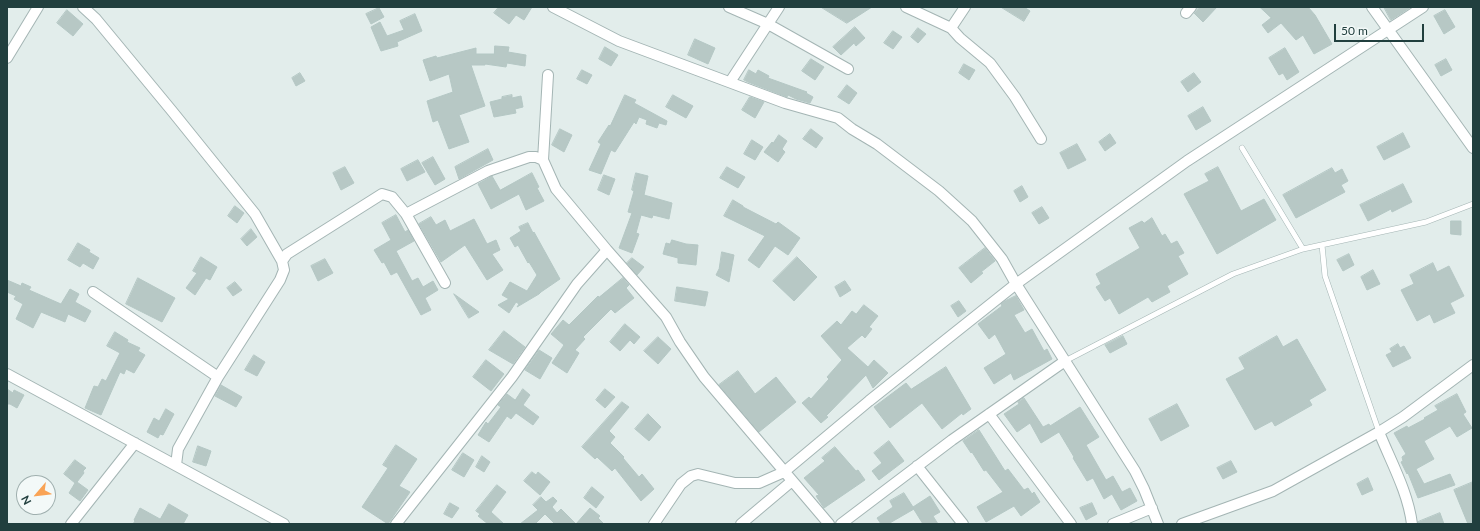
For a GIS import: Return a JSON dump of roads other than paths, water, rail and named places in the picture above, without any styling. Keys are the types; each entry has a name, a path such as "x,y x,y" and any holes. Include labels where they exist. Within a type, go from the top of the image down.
{"street":[{"path":"7,58 38,7"},
{"path":"83,7 96,19 111,37 255,214 282,261 284,270 280,280 218,377 178,449 176,465"},
{"path":"553,7 619,40 785,102 838,118 852,129 877,144 939,191 972,221 1002,259 1016,284 1135,471 1158,524"},
{"path":"729,7 768,24 848,69"},
{"path":"730,82 779,7"},
{"path":"906,7 951,28 960,38 990,63 1015,97 1041,139"},
{"path":"951,28 965,7"},
{"path":"1372,7 1473,148"},
{"path":"654,524 681,484 691,476 698,474 735,483 759,483 784,472 869,401 1016,284 1187,161 1423,7"},
{"path":"548,75 543,160 556,189 666,317 680,342 704,377 829,524"},
{"path":"406,214 488,171 529,157 536,157 543,160"},
{"path":"282,261 287,254 382,194 392,197 406,214 445,283"},
{"path":"396,524 512,377 577,284 607,250"},
{"path":"93,292 218,377"},
{"path":"841,524 917,466 1065,361"},
{"path":"1182,524 1273,492 1404,417 1473,365"},
{"path":"7,374 284,524"},
{"path":"989,414 1071,524"},
{"path":"1379,432 1402,489 1412,524"},
{"path":"71,524 135,443"},
{"path":"917,466 963,524"},
{"path":"741,524 792,481"},
{"path":"1113,524 1152,508"}],"lane":[{"path":"1242,148 1303,249"},
{"path":"1065,361 1233,274 1303,249 1426,222 1473,204"},
{"path":"1322,245 1325,276 1379,432"}]}
